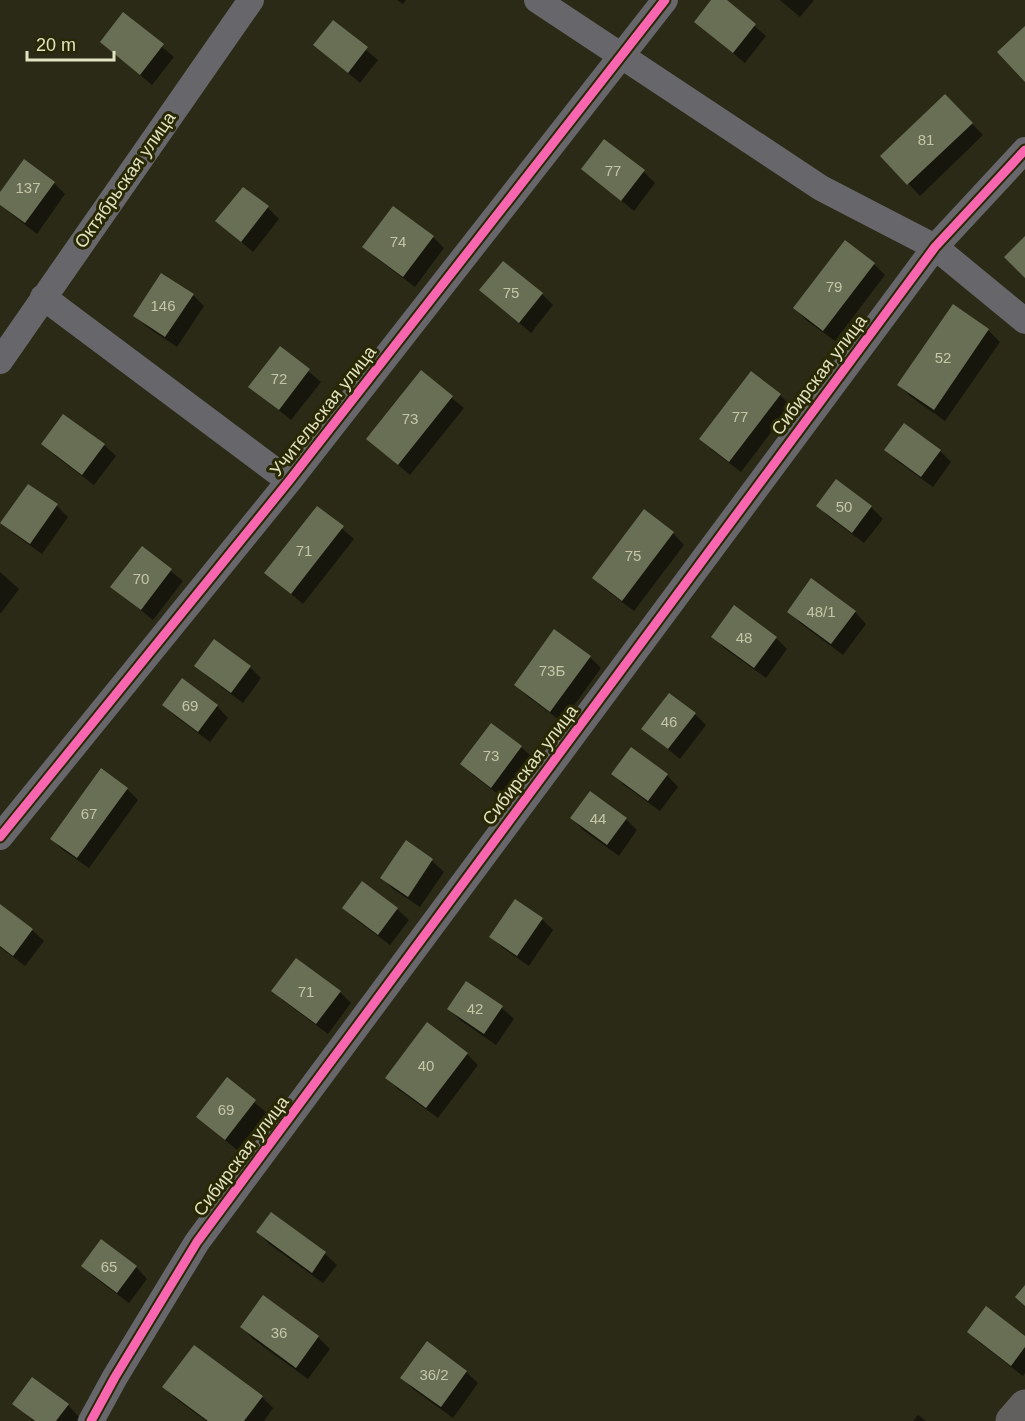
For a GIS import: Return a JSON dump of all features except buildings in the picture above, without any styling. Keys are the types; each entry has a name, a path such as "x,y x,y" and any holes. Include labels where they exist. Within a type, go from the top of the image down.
{"main road":[{"path":"1012,1421 1025,1406"}],"street":[{"name":"Октябрьская улица","path":"0,361 251,0"},
{"path":"537,0 821,188 935,247 1025,321"},
{"name":"Учительская улица","path":"0,837 288,481 665,0"},
{"name":"Сибирская улица","path":"91,1421 197,1242 935,247 1025,150"},
{"path":"43,297 288,481"}],"cycle path":[{"path":"0,837 289,481 665,0"},
{"path":"91,1421 197,1242 935,247 1025,150"}]}
